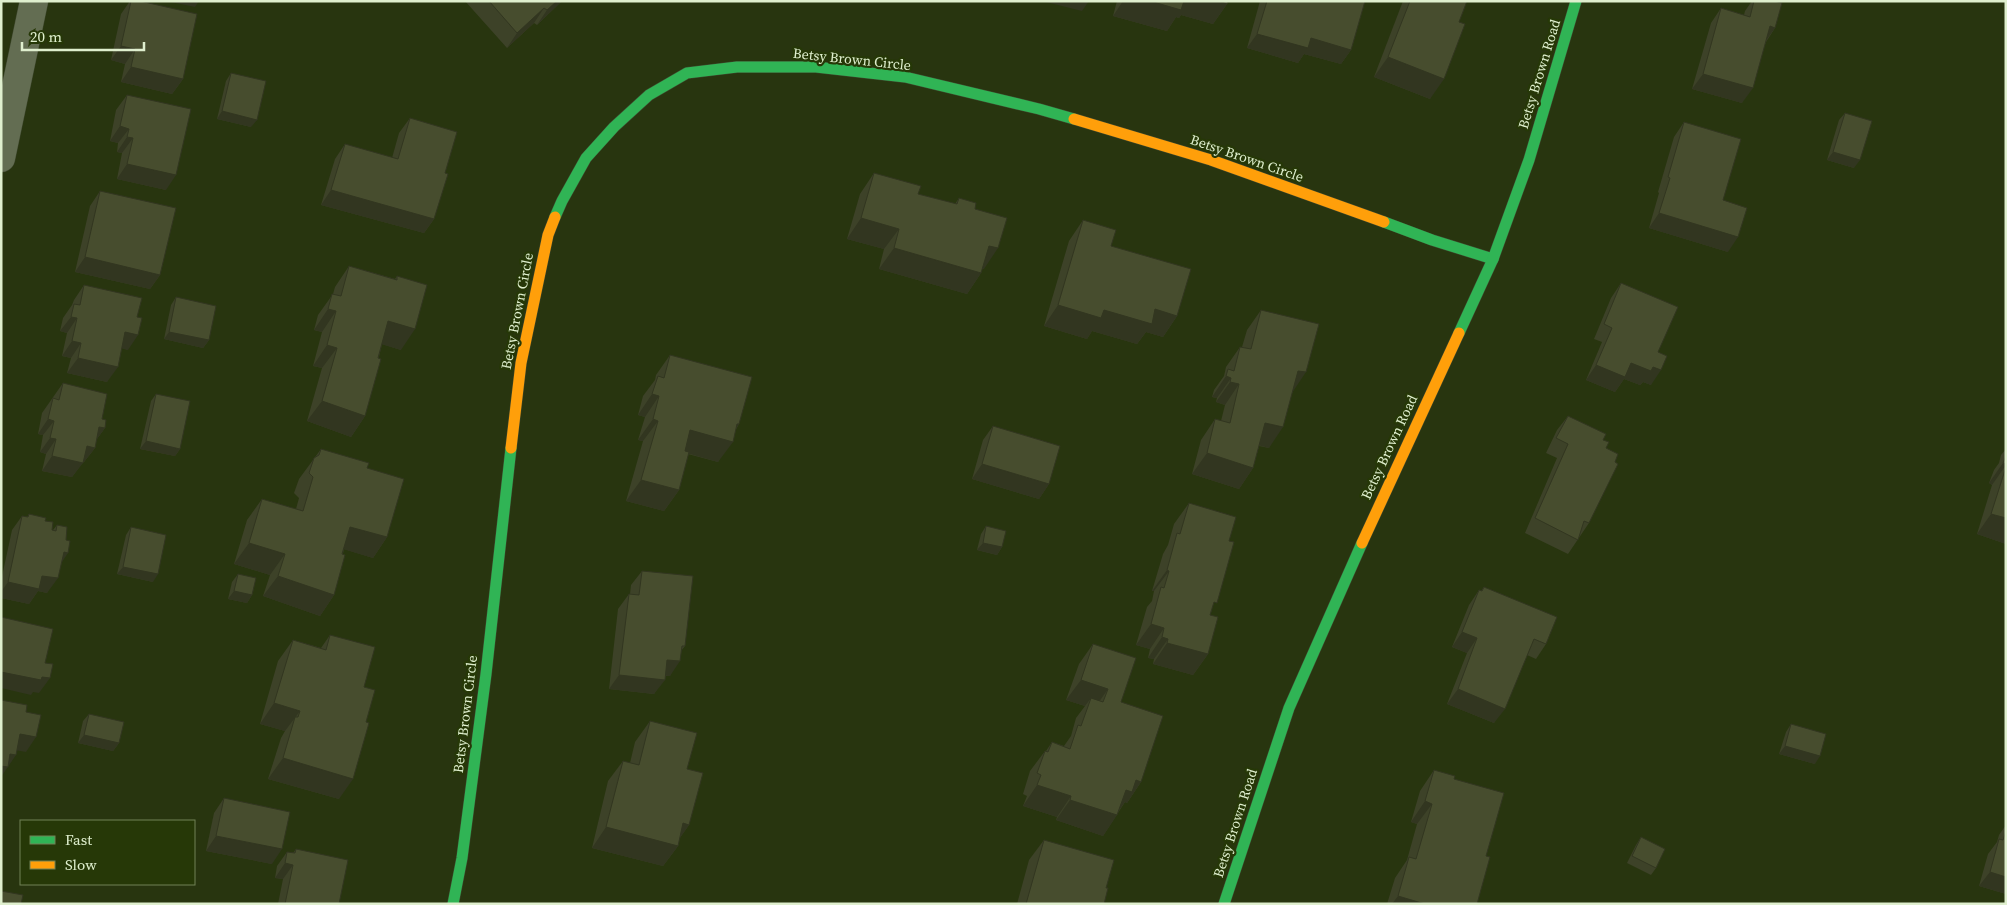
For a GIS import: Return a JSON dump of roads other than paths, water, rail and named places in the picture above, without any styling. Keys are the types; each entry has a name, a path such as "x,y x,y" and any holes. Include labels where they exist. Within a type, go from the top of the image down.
{"street":[{"path":"1,158 34,1"},
{"name":"Betsy Brown Road","path":"1224,904 1289,708 1338,595 1493,259 1529,160 1576,1"},
{"name":"Betsy Brown Circle","path":"453,904 462,858 486,674 521,363 548,235 562,201 586,158 614,127 649,95 687,73 737,67 816,67 905,77 1038,109 1211,160 1432,240 1493,259"}]}
